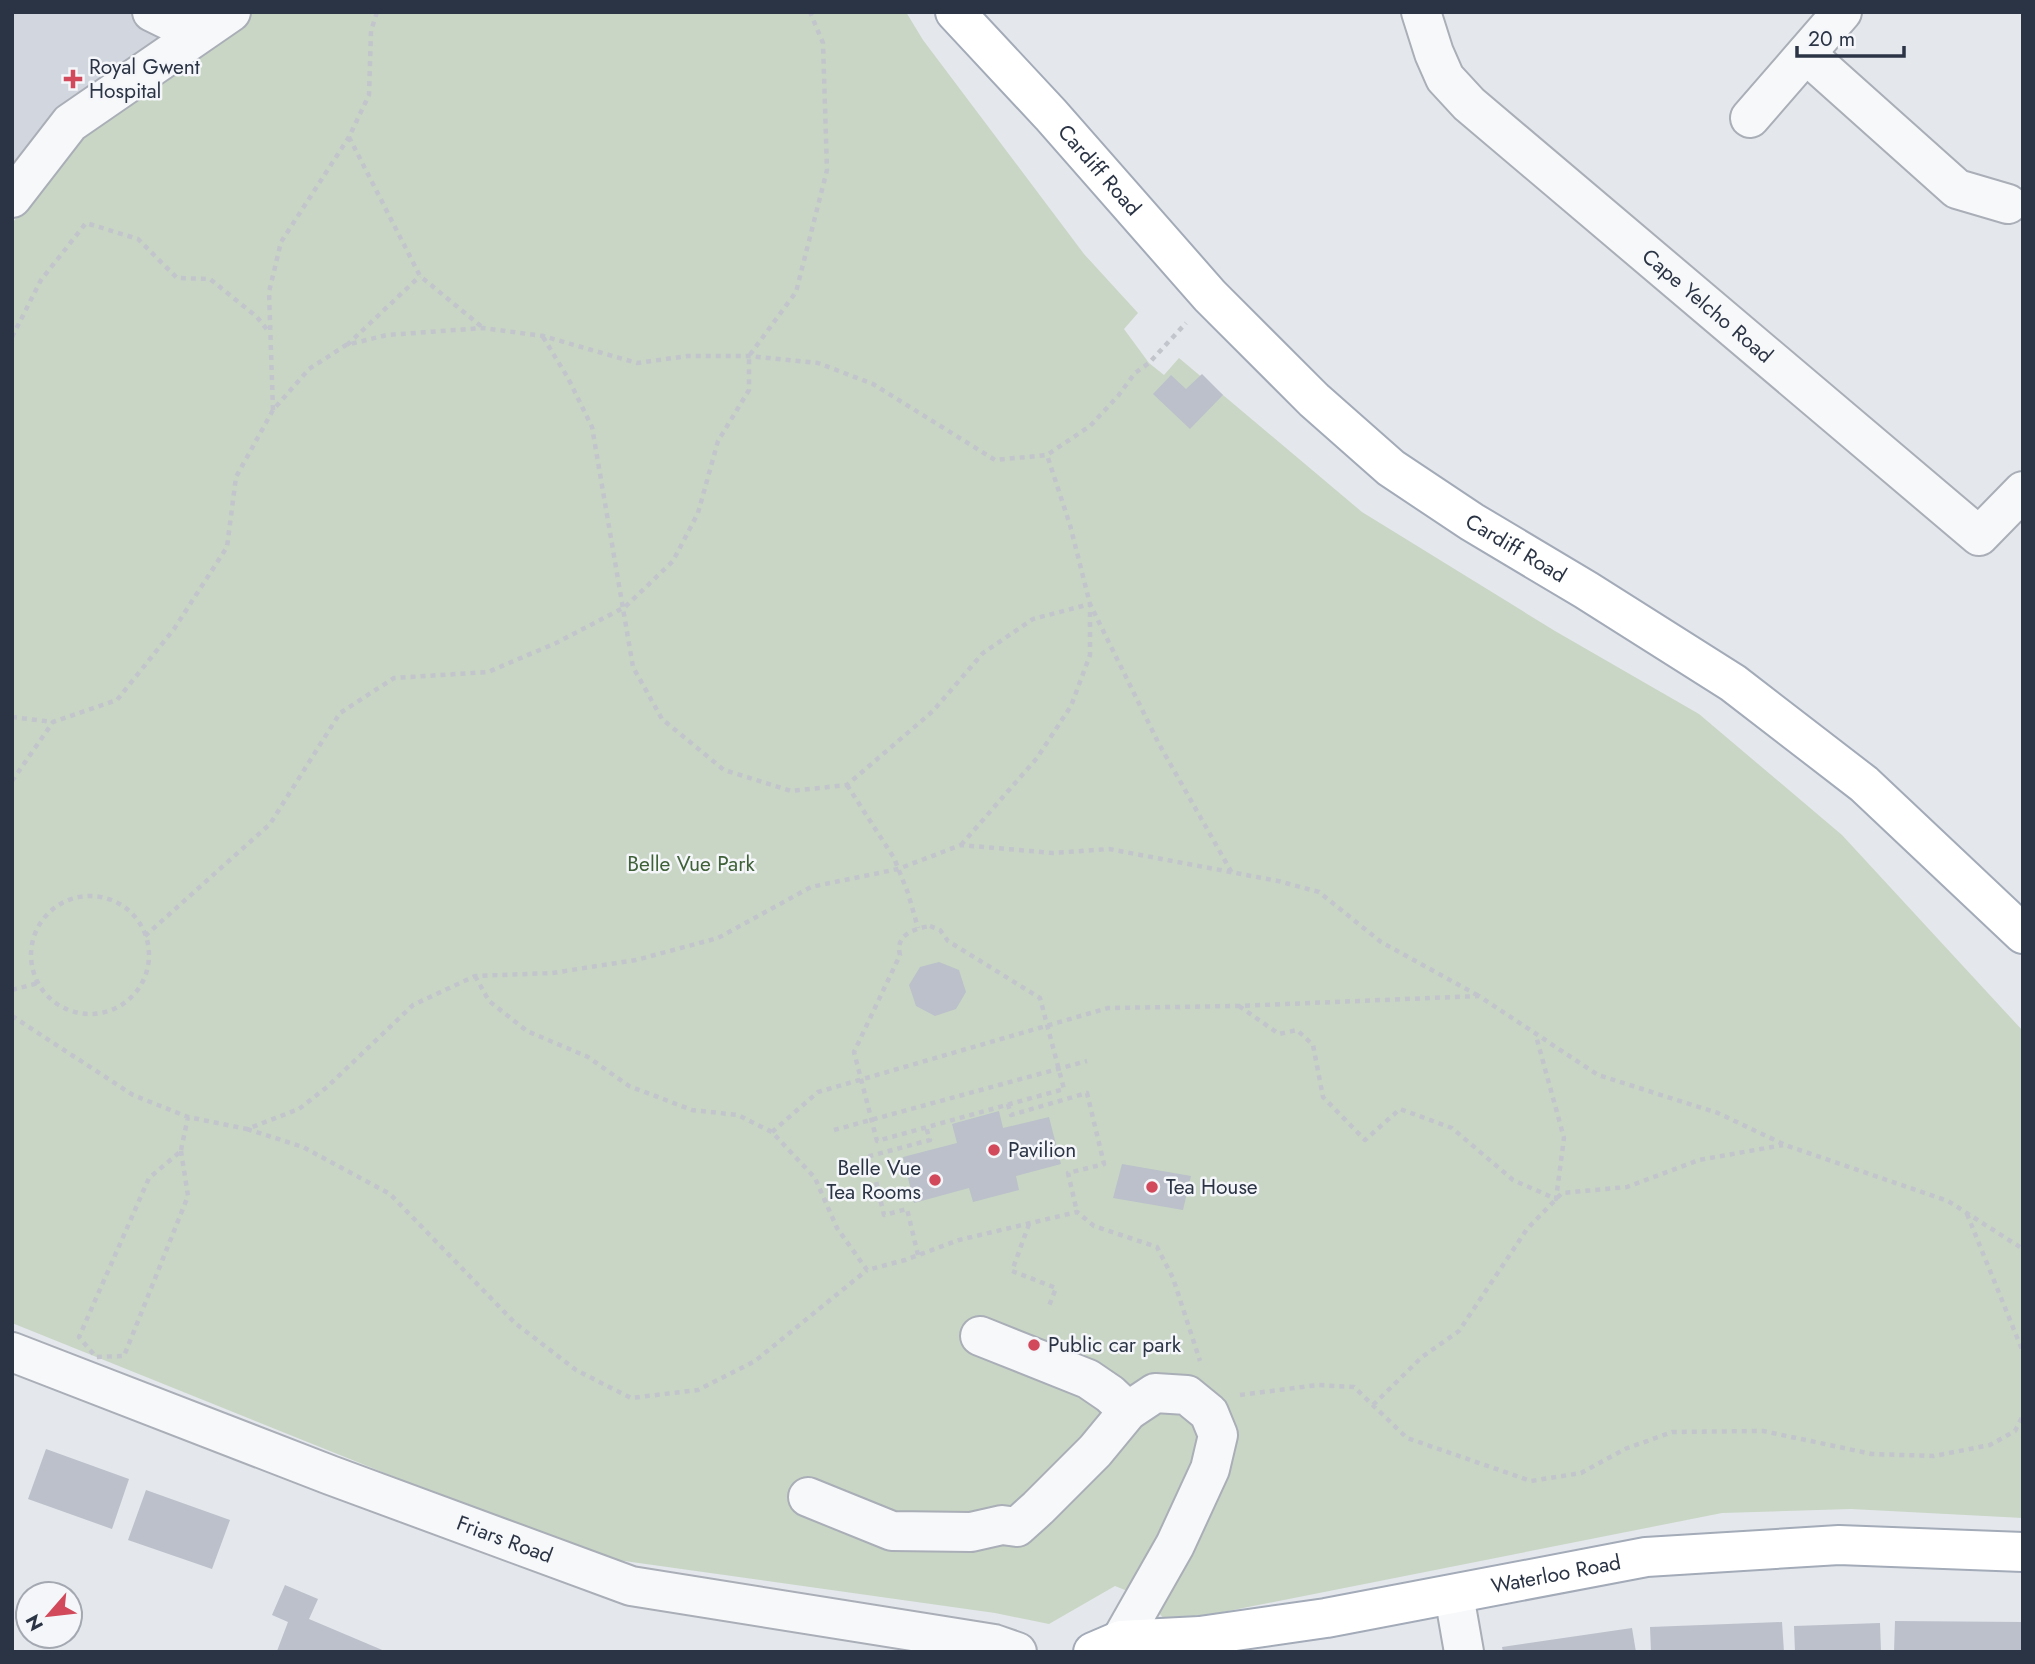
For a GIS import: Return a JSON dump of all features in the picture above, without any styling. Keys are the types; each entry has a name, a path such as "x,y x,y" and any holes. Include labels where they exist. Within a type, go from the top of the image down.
{"main road":[{"name":"Cardiff Road","path":"955,12 1051,115 1210,296 1314,400 1391,468 1472,522 1733,683 1864,784 2023,934"},
{"name":"Cardiff Road","path":"985,12 1051,115"},
{"name":"Waterloo Road","path":"1107,1646 1326,1618 1646,1557 1839,1545 2023,1552"}],"street":[{"path":"152,12 197,34"},
{"path":"12,198 70,123 231,12"},
{"name":"Cape Yelcho Road","path":"1421,12 1445,78 1469,104 1979,536 2023,491"},
{"path":"1750,118 1842,12"},
{"path":"1806,54 1957,189 2008,204"},
{"path":"980,1336 1088,1379 1128,1410"},
{"name":"Friars Road","path":"12,1352 330,1475 631,1586 994,1644 1017,1652"},
{"path":"808,1497 892,1531 971,1532 1002,1525 1017,1527 1095,1451 1128,1410 1155,1393 1187,1395 1209,1413 1217,1435 1210,1469 1181,1532 1107,1646"},
{"path":"1454,1595 1464,1652"}],"path":[{"path":"273,410 269,292 281,242 349,137 369,95 371,31 377,12"},
{"path":"145,936 270,824 340,713 394,678 488,671 556,643 625,607 673,561 698,513 718,441 748,390 749,356 796,292 827,170 823,43 810,12"},
{"path":"349,137 420,276 483,328"},
{"path":"12,337 41,280 86,223 138,239 177,278 209,279 257,317 270,334"},
{"path":"12,717 53,722 117,699 174,629 227,547 236,477 273,410 309,369 346,345 420,276"},
{"path":"346,345 387,335 483,328 543,337 637,363 688,356 749,356 818,363 873,384 995,460 1046,454 1090,426 1118,397 1135,373 1149,363 1210,296"},
{"path":"543,337 568,378 592,427 610,543 625,607 633,667 662,719 724,770 791,791 847,785 933,711 983,653 1033,619 1090,604"},
{"path":"1046,454 1070,525 1090,604 1159,744 1232,873"},
{"path":"961,845 1037,758 1071,706 1090,655 1090,604"},
{"path":"12,781 53,722"},
{"path":"847,785 894,858 918,928"},
{"path":"247,1129 299,1109 327,1087 413,1004 475,976 552,973 636,960 718,938 811,887 898,869 961,845 1053,853 1109,849 1319,892 1381,942 1479,996 1598,1076 1718,1113 1785,1145 1948,1201 2023,1249"},
{"path":"79,897 100,897 119,904 132,914 145,936 149,951 145,977 136,993 120,1006 106,1012 86,1014 68,1010 50,999 38,983 32,967 32,947 38,927 48,914 65,902 79,897"},
{"path":"930,926 940,930 948,941 1040,998 1046,1025 1064,1089 877,1141 854,1052 900,955 898,945 901,938 918,928 930,926"},
{"path":"475,976 489,1001 527,1031 588,1057 629,1086 692,1110 738,1115 772,1132 815,1178 837,1228 867,1270"},
{"path":"12,990 38,983"},
{"path":"772,1132 818,1092 1108,1008 1238,1006 1479,996"},
{"path":"1238,1006 1279,1034 1297,1030 1313,1045 1323,1097 1365,1140 1400,1109 1452,1128 1513,1180 1556,1199"},
{"path":"12,1016 133,1094 188,1117 247,1129 303,1147 390,1194 515,1323 576,1370 631,1398 698,1390 755,1361 867,1270 960,1240 1077,1212"},
{"path":"1535,1034 1564,1138 1556,1199"},
{"path":"834,1130 1087,1061"},
{"path":"1008,1104 1011,1115 1087,1093 1104,1164 1068,1173 1077,1212 1094,1226 1157,1247 1173,1278 1203,1372"},
{"path":"124,1356 188,1196 181,1151 188,1117"},
{"path":"918,1255 907,1209 884,1215 870,1156 930,1140 926,1128"},
{"path":"1373,1405 1422,1357 1458,1331 1527,1229 1562,1193 1627,1187 1699,1160 1785,1145"},
{"path":"79,1337 149,1178 181,1151"},
{"path":"1966,1212 2023,1352"},
{"path":"1029,1223 1012,1271 1056,1288 1049,1306"},
{"path":"1237,1395 1318,1385 1354,1387 1407,1438 1531,1481 1581,1473 1625,1449 1672,1432 1763,1431 1872,1454 1934,1456 1990,1445 2015,1431 2023,1415"}],"shaded area":[{"name":"Royal Gwent Hospital","path":"12,12 231,12 12,198"}],"green space":[{"name":"Belle Vue Park","path":"252,12 906,12 923,40 1084,254 1138,313 1124,329 1149,363 1164,375 1179,358 1362,512 1555,631 1699,714 1842,835 2023,1031 2023,1518 1851,1509 1722,1513 1168,1623 1145,1598 1115,1586 1049,1624 995,1613 610,1559 412,1484 12,1323 12,224 35,189 76,140"}],"building":[{"path":"1202,374 1223,395 1190,429 1153,394 1171,375 1186,389"},
{"path":"939,962 959,970 966,992 956,1009 935,1016 916,1006 909,985 920,967"},
{"name":"Pavilion","path":"999,1111 1003,1128 1049,1117 1061,1164 1016,1176 1019,1190 973,1202 969,1188 914,1203 903,1157 957,1143 952,1124"},
{"name":"Tea House","path":"1122,1164 1191,1176 1183,1210 1113,1198"},
{"path":"46,1449 129,1479 112,1529 28,1499"},
{"path":"146,1490 230,1520 212,1569 128,1540"},
{"path":"285,1585 318,1599 309,1619 387,1652 277,1651 288,1622 272,1615"},
{"path":"1895,1621 2023,1622 2023,1652 1894,1652"},
{"path":"1782,1622 1784,1652 1651,1652 1650,1627"},
{"path":"1880,1623 1881,1652 1795,1652 1794,1626"},
{"path":"1632,1628 1636,1652 1503,1652 1502,1647"}],"place":[{"name":"Royal Gwent Hospital","path":"73,79"},
{"name":"Pavilion","path":"994,1150"},
{"name":"Belle Vue Tea Rooms","path":"935,1180"},
{"name":"Tea House","path":"1152,1187"},
{"name":"Public car park","path":"1034,1345"}]}
